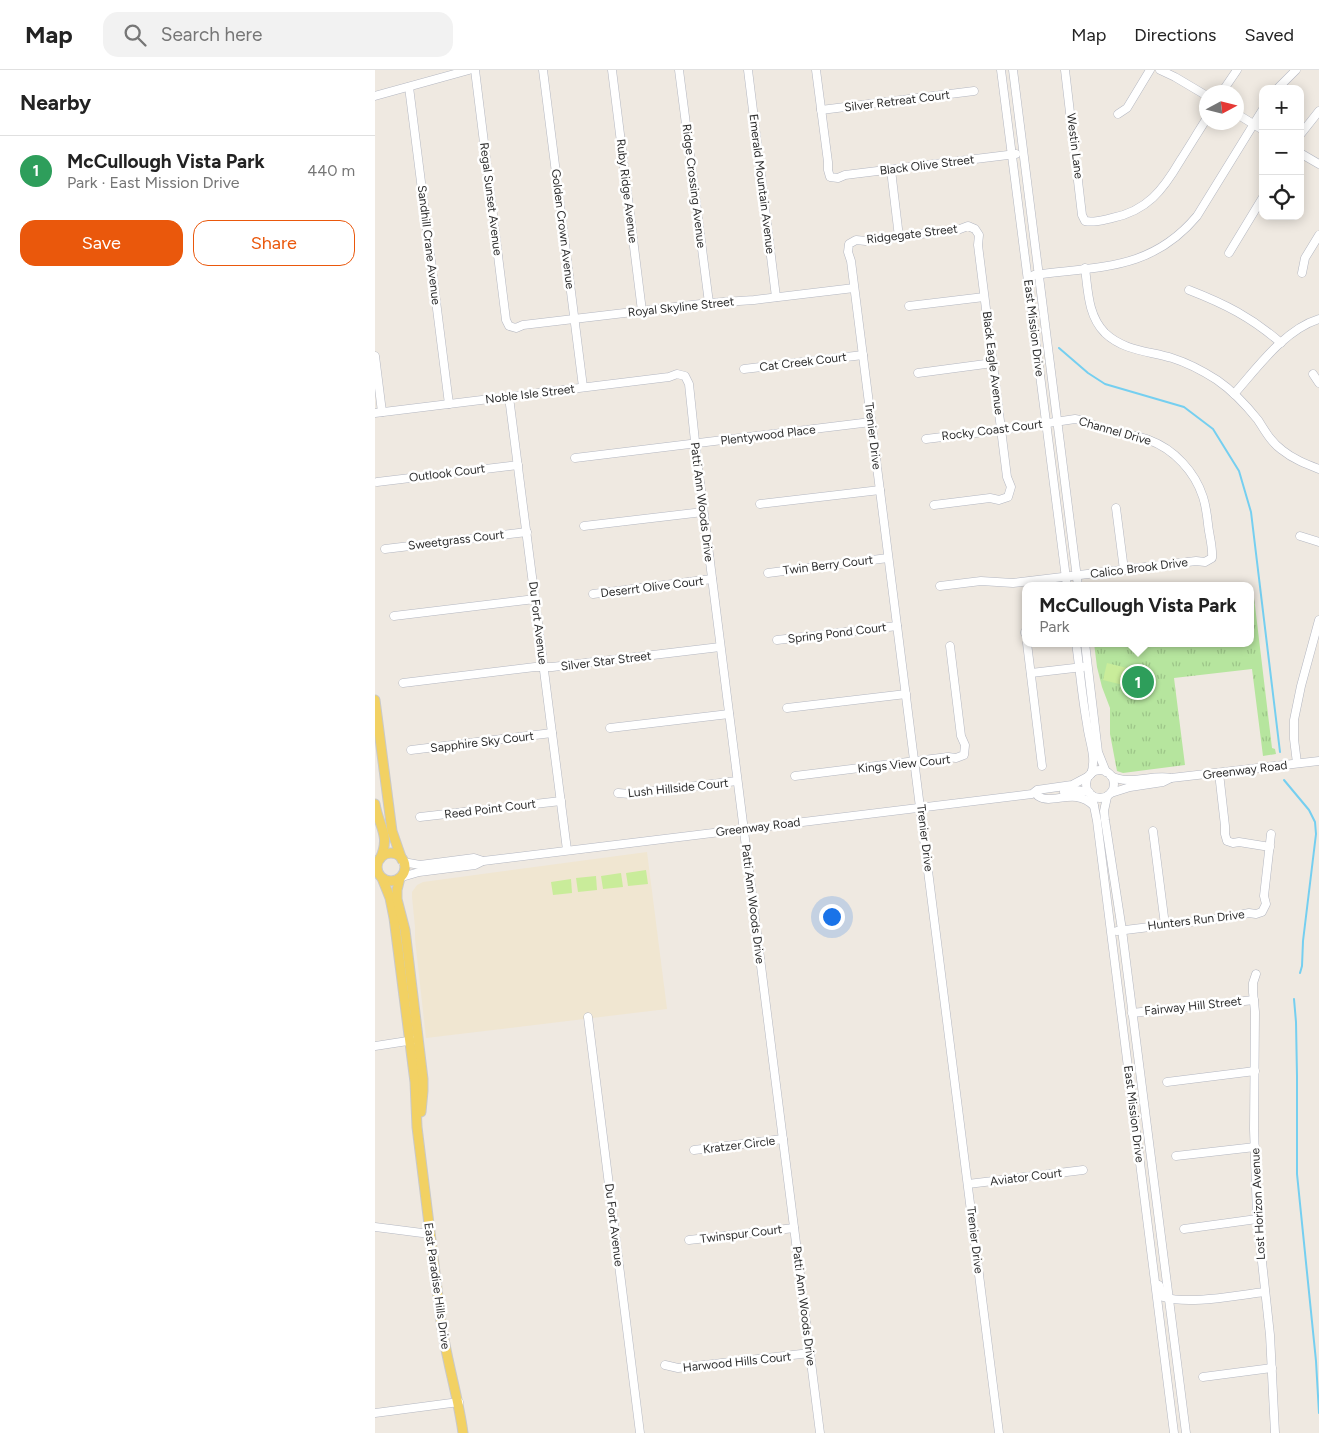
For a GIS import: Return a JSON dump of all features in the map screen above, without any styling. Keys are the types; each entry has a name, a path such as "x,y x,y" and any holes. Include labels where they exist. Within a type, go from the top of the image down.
{"main road":[{"path":"375,700 392,831 404,868 401,877 393,881 388,881 379,876 377,868 378,861 385,847 385,840 375,804"},
{"path":"378,861 386,854 395,854 403,861"},
{"name":"East Paradise Hills Drive","path":"379,876 393,908 414,1040"},
{"name":"East Paradise Hills Drive","path":"401,877 397,890 397,899 405,930 414,1040 418,1138 443,1337 459,1402 463,1433"}],"street":[{"path":"375,96 469,70"},
{"name":"Regal Sunset Avenue","path":"475,70 506,320 509,326"},
{"name":"Golden Crown Avenue","path":"543,70 583,388"},
{"name":"Ruby Ridge Avenue","path":"612,70 642,311"},
{"name":"Ridge Crossing Avenue","path":"679,70 709,303"},
{"name":"Emerald Mountain Avenue","path":"747,70 776,297"},
{"path":"816,70 821,110"},
{"name":"East Mission Drive","path":"1001,70 1067,582"},
{"name":"East Mission Drive","path":"1013,70 1078,582"},
{"name":"Westin Lane","path":"1065,70 1082,215 1085,222 1092,223 1126,215 1152,199 1170,178 1200,130"},
{"path":"1119,114 1127,108 1150,70"},
{"path":"1160,70 1199,91"},
{"path":"1227,85 1237,70"},
{"path":"1281,85 1296,70"},
{"name":"Sandhill Crane Avenue","path":"409,87 449,404"},
{"name":"Silver Retreat Court","path":"821,110 974,91"},
{"name":"Black Olive Street","path":"821,110 830,177 838,178 845,175 1023,153"},
{"path":"1304,130 1319,111"},
{"path":"1027,276 1121,264 1141,258 1162,247 1189,225 1205,204 1259,115"},
{"path":"1244,118 1259,128"},
{"path":"1304,155 1319,164"},
{"path":"891,170 899,237"},
{"path":"1229,252 1259,204"},
{"name":"Ridgegate Street","path":"849,244 856,240 866,241 899,237 960,229 968,226 975,228"},
{"name":"Black Eagle Avenue","path":"934,505 990,498 999,500 1008,497 1011,487 1007,477 984,297 978,244 979,235 975,228"},
{"path":"1302,273 1305,258 1319,235"},
{"name":"Trenier Drive","path":"849,244 848,252 851,261 921,807 999,1433"},
{"path":"1085,268 1091,308 1099,326 1108,336 1129,348 1164,356 1192,366 1216,380 1235,394 1281,450 1319,469"},
{"name":"Royal Skyline Street","path":"509,326 516,328 523,325 854,288"},
{"path":"1189,290 1237,311 1255,322 1281,343"},
{"path":"909,306 984,297"},
{"path":"1235,394 1281,343 1299,328 1319,320"},
{"name":"Cat Creek Court","path":"744,369 863,355"},
{"path":"375,356 379,412"},
{"path":"918,373 993,363"},
{"name":"Noble Isle Street","path":"379,412 583,388 669,377 677,374 685,376"},
{"path":"1313,374 1319,383"},
{"name":"Patti Ann Woods Drive","path":"685,376 689,384 703,512 820,1433"},
{"name":"Du Fort Avenue","path":"509,396 567,850"},
{"name":"Channel Drive","path":"1057,421 1081,420 1106,430 1147,439 1175,456 1193,476 1203,497 1210,543 1213,550 1212,558"},
{"name":"Rocky Coast Court","path":"926,439 1057,421"},
{"name":"Plentywood Place","path":"575,458 871,422"},
{"name":"Outlook Court","path":"377,482 518,465"},
{"path":"760,504 880,490"},
{"path":"1116,508 1124,570"},
{"path":"584,526 703,512"},
{"name":"Sweetgrass Court","path":"385,549 527,532"},
{"path":"1300,536 1319,542"},
{"name":"Twin Berry Court","path":"768,573 888,558"},
{"name":"Calico Brook Drive","path":"940,586 981,581 1013,583 1196,561 1205,562 1212,558"},
{"name":"Deserrt Olive Court","path":"593,594 712,579"},
{"path":"394,616 535,599"},
{"path":"1297,763 1294,720 1319,620"},
{"name":"Spring Pond Court","path":"777,640 897,626"},
{"name":"Kings View Court","path":"795,776 948,757 956,758 964,754 965,745 961,736 950,646"},
{"name":"Silver Star Street","path":"403,683 720,647"},
{"path":"1028,647 1042,766"},
{"path":"1077,647 1083,667 1098,752 1114,784 1109,795 1101,798 1090,794 1087,785 1094,758 1086,723 1083,667 1085,647"},
{"path":"1031,673 1083,667"},
{"path":"787,708 906,694"},
{"path":"610,728 729,714"},
{"name":"Sapphire Sky Court","path":"411,750 552,733"},
{"name":"Greenway Road","path":"1109,774 1126,781 1163,776 1171,778 1319,761"},
{"path":"1090,775 1097,771 1109,774"},
{"path":"1219,773 1227,841 1270,846"},
{"name":"Greenway Road","path":"1035,795 1037,790 1072,785 1090,775"},
{"name":"Greenway Road","path":"1109,795 1128,788 1163,782 1171,778"},
{"name":"Lush Hillside Court","path":"618,794 737,781"},
{"name":"Greenway Road","path":"403,861 420,865 474,858 483,860 1077,790 1090,794"},
{"name":"East Mission Drive","path":"1090,794 1097,822 1174,1433"},
{"path":"1035,795 1047,799 1077,797 1085,799 1094,806"},
{"name":"East Mission Drive","path":"1109,795 1104,815 1122,930 1186,1433"},
{"name":"Reed Point Court","path":"420,817 561,800"},
{"path":"1153,832 1165,925"},
{"name":"Hunters Run Drive","path":"1111,931 1263,912 1266,904 1264,896 1271,834"},
{"name":"Greenway Road","path":"401,877 419,872 475,865 483,860"},
{"name":"Lost Horizon Avenue","path":"1256,974 1253,983 1257,1219 1265,1292 1275,1433"},
{"name":"Fairway Hill Street","path":"1132,1013 1254,1000"},
{"name":"Du Fort Avenue","path":"588,1017 640,1433"},
{"path":"375,1046 414,1040"},
{"path":"1167,1082 1255,1071"},
{"name":"Kratzer Circle","path":"694,1150 783,1139"},
{"path":"1175,1156 1255,1146"},
{"name":"Aviator Court","path":"968,1184 1083,1170"},
{"path":"1184,1229 1257,1219"},
{"path":"1147,1225 1153,1239 1160,1290 1163,1297 1169,1299 1204,1299 1265,1292"},
{"path":"375,1227 430,1234"},
{"name":"Twinspur Court","path":"689,1240 793,1228"},
{"name":"Harwood Hills Court","path":"665,1365 678,1368 810,1354"},
{"path":"1203,1377 1271,1368"},
{"path":"375,1413 459,1402"}],"shaded area":[{"path":"647,852 667,1009 426,1038 412,897 412,892 417,885 423,882"}],"green space":[{"path":"1254,597 1272,748 1275,749 1276,754 1263,756 1252,669 1174,678 1185,765 1123,773 1117,771 1110,734 1110,708 1097,667 1094,647 1254,647"},
{"path":"1107,663 1135,670 1131,687 1103,680"},
{"path":"646,870 648,884 628,886 626,873"},
{"path":"621,873 623,887 603,889 601,876"},
{"path":"596,876 597,890 578,892 576,878"},
{"path":"571,879 572,893 553,895 551,882"}],"waterway":[{"path":"1059,348 1088,373 1105,384 1184,407 1213,429 1239,471 1251,512 1280,752"},
{"path":"1284,780 1309,810 1315,822 1316,834 1300,973"},
{"path":"1294,999 1297,1076 1297,1174 1316,1361 1319,1413"}],"place":[{"name":"McCullough Vista Park","path":"1138,682"}]}
